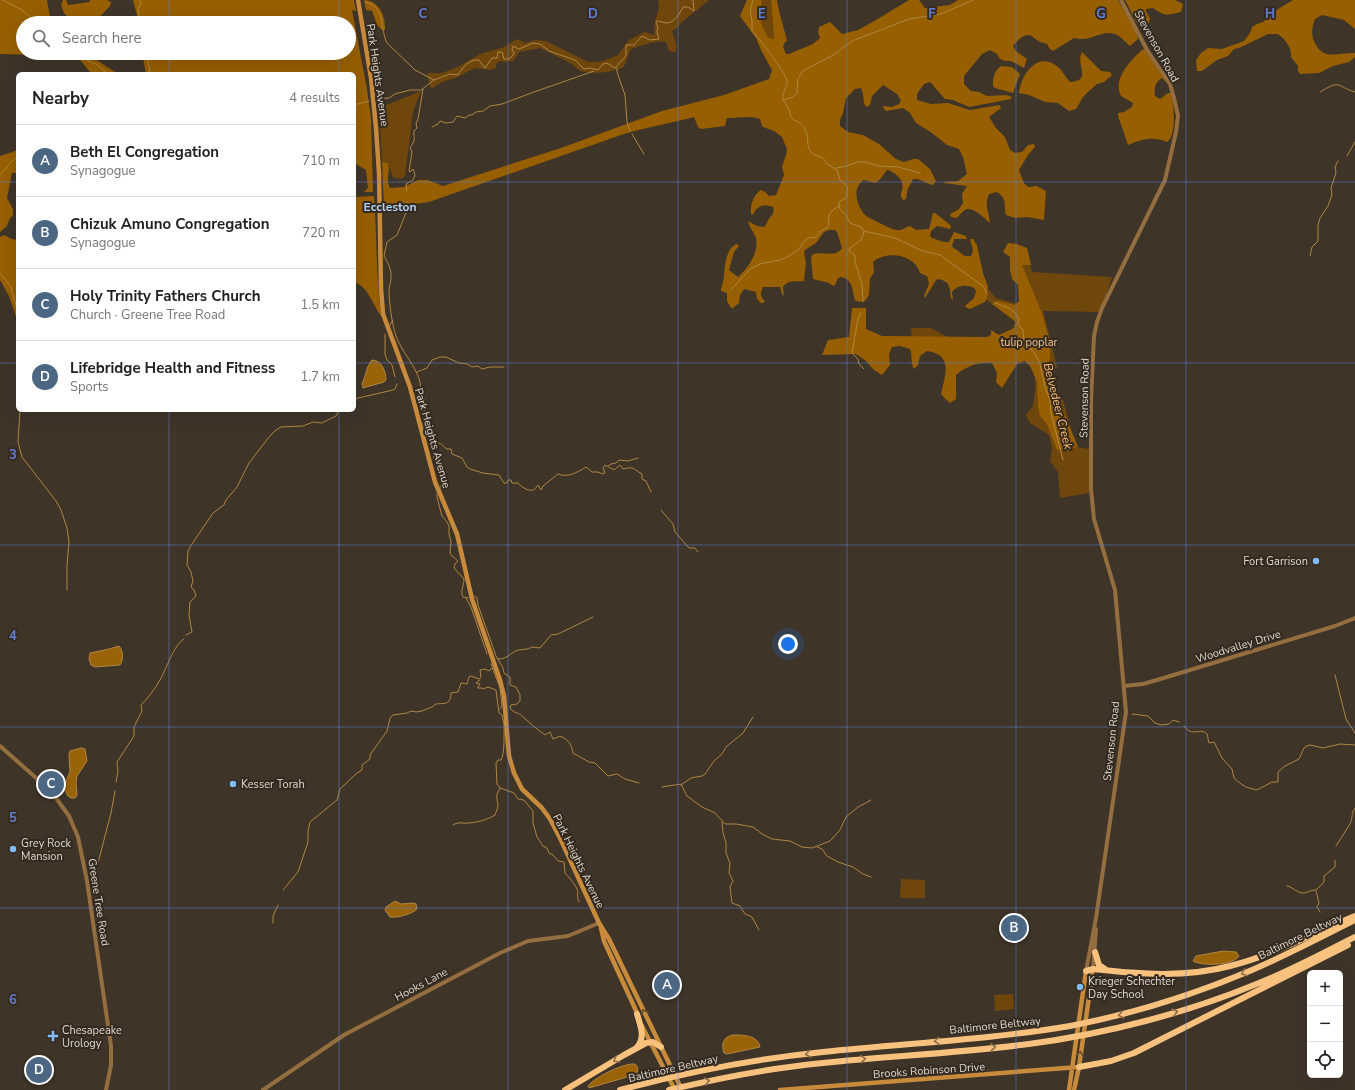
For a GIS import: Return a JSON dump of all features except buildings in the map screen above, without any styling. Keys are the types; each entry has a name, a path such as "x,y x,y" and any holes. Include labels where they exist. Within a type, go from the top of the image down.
{"highway":[{"path":"1086,971 1093,969 1136,974 1167,974 1198,972 1229,967 1290,945 1355,916"},
{"name":"Baltimore Beltway","path":"620,1090 678,1075 755,1060 1027,1032 1118,1016 1163,1003 1226,981 1288,954 1355,920"},
{"name":"Baltimore Beltway","path":"669,1090 722,1078 782,1068 1029,1044 1094,1033 1182,1010 1231,994 1293,968 1355,937"},
{"path":"1076,1067 1111,1061 1134,1053 1355,942"},
{"path":"1095,952 1099,965 1106,970"},
{"path":"635,1049 640,1045 642,1036 637,1014"},
{"path":"565,1090 635,1049 650,1042 656,1043 661,1047"}],"main road":[{"name":"Park Heights Avenue","path":"358,0 371,78 376,122 379,174 380,288 383,314 407,378 435,482 457,534 472,599 500,680 504,696 509,756 514,773 522,789 542,808 552,822 599,923 609,939 682,1090"},
{"name":"Park Heights Avenue","path":"599,923 604,941 637,1014 675,1090"},
{"path":"608,950 616,961 620,962 619,968 622,980"},
{"name":"Stevenson Road","path":"1069,1090 1082,1041 1093,969"},
{"name":"Stevenson Road","path":"1074,1090 1076,1042 1086,971"},
{"name":"Brooks Robinson Drive","path":"780,1090 1076,1067"}],"street":[{"name":"Stevenson Road","path":"1086,971 1096,918 1126,712 1114,590 1094,519 1092,505 1091,401 1094,336 1102,308 1165,180 1176,132 1178,116 1170,84 1147,50 1121,0"},
{"name":"Woodvalley Drive","path":"1124,686 1157,680 1335,626 1355,618"},
{"name":"Greene Tree Road","path":"0,746 44,784 69,816 78,837 87,881 111,1046 112,1065 106,1090"},
{"name":"Stevenson Road","path":"1093,969 1096,918"},
{"name":"Hooks Lane","path":"263,1090 344,1035 500,952 528,941 572,934 599,923"}],"green space":[{"path":"0,0 47,0 50,16 16,16 16,54 0,54"},
{"path":"63,0 66,0 68,5 90,2 90,0 107,0 111,2 110,6 101,16 67,16 61,5"},
{"path":"133,0 354,0 356,11 352,10 353,16 137,16"},
{"path":"364,0 378,6 383,15 385,30 382,30 377,25 372,11 366,10"},
{"path":"658,0 709,0 672,31 677,46 675,52 669,51 666,42 648,44 630,50 624,67 609,72 592,73 581,71 570,63 540,48 519,52 513,61 500,61 496,64 496,68 491,70 475,68 455,78 442,82 431,89 427,73 442,73 458,67 480,54 504,47 517,39 525,43 535,40 546,41 588,62 600,62 618,55 629,40 645,32 654,35 655,22 659,8"},
{"path":"747,0 762,0 760,17 762,24 769,38 774,39 771,0 777,0 787,41 783,47 786,54 813,44 820,38 818,32 819,27 830,22 842,34 858,30 909,0 919,0 925,8 950,5 958,0 1118,0 1135,29 1138,39 1130,46 1117,35 1105,33 1085,39 1074,38 1053,51 1047,44 1040,42 1030,35 1027,35 1020,38 1013,46 1016,51 1027,59 1024,68 1011,61 1000,59 997,54 990,50 982,54 964,76 964,84 971,91 979,92 987,96 1006,95 1012,97 1011,99 969,107 953,100 945,99 930,82 924,84 917,94 917,100 931,104 948,103 970,110 1000,105 1001,108 989,117 996,128 1005,137 1010,150 1015,153 1022,152 1028,145 1034,144 1035,147 1019,170 1024,183 1028,187 1037,186 1046,191 1044,220 1027,217 1015,218 1006,215 1003,197 997,192 989,194 988,198 987,205 990,223 970,209 964,210 957,218 951,217 950,214 959,209 963,203 962,194 967,186 944,183 958,181 967,174 963,157 959,149 947,145 916,123 910,113 903,108 886,111 882,106 892,107 899,104 901,101 897,94 883,85 872,96 870,105 866,107 861,88 855,89 846,98 840,120 840,126 848,132 863,135 879,144 896,159 904,162 918,159 930,169 936,181 933,185 919,179 913,179 908,188 906,199 904,200 901,196 903,186 901,180 899,177 887,170 875,183 864,180 860,183 856,192 862,211 865,215 875,221 898,230 910,226 916,230 929,229 933,213 935,213 951,226 950,229 937,226 931,231 930,236 944,242 949,242 954,232 966,236 967,239 954,239 952,246 964,256 971,256 973,249 970,239 973,239 977,245 983,273 988,287 985,302 970,309 965,307 974,298 976,291 974,288 965,286 957,288 952,292 953,300 951,298 950,288 947,283 938,279 925,298 924,296 929,284 927,276 920,273 912,262 900,256 885,256 873,262 874,272 870,279 869,295 865,301 859,302 855,300 850,283 845,278 838,278 833,286 829,283 813,279 812,255 820,253 832,254 836,253 842,248 835,230 824,232 816,243 805,250 804,253 806,263 804,281 793,281 785,284 783,287 784,296 780,287 763,287 761,295 765,301 761,303 757,299 756,292 744,289 740,295 739,303 731,308 727,301 727,293 721,291 728,253 733,246 737,244 739,246 734,252 729,270 738,277 749,265 756,249 756,238 748,221 757,226 764,227 774,209 773,207 761,206 753,215 751,214 754,198 761,190 769,196 776,195 784,175 782,167 787,149 782,137 774,131 763,127 760,119 756,118 727,118 725,126 701,129 698,127 694,117 641,129 429,202 384,208 382,162 388,163 389,166 388,181 390,188 404,187 418,180 428,180 443,186 561,148 662,111 724,95 769,79 772,70 756,38 740,16"},
{"path":"762,0 771,0 774,39 769,38 762,24 760,10"},
{"path":"1125,0 1175,0 1183,4 1181,12 1169,14 1161,13 1153,8 1146,9 1150,19 1148,25 1141,26 1137,23"},
{"path":"1293,0 1355,0 1355,29 1344,20 1322,15 1315,19 1312,33 1313,39 1318,47 1326,54 1355,53 1355,57 1349,62 1333,66 1319,73 1300,74 1298,71 1298,66 1291,57 1289,47 1283,38 1278,34 1268,34 1234,49 1228,56 1217,60 1202,71 1197,71 1196,60 1201,53 1208,48 1222,49 1244,41 1250,33 1252,27 1263,22 1278,9"},
{"path":"356,31 371,119 373,192 364,192 368,188 366,170 356,164 356,72 146,72 143,60 356,60"},
{"path":"1143,49 1167,83 1162,78 1156,84 1155,96 1160,99 1168,93 1171,93 1174,112 1173,127 1170,139 1167,142 1157,139 1148,139 1128,145 1118,113 1124,112 1132,107 1133,103 1121,96 1119,83 1128,64"},
{"path":"1082,52 1101,71 1110,72 1112,75 1089,91 1083,97 1076,109 1069,111 1058,103 1045,102 1029,95 1019,93 1020,86 1027,72 1032,66 1044,61 1051,62 1058,67 1070,82 1077,81 1082,75 1080,57"},
{"path":"80,60 97,60 115,72 90,72"},
{"path":"1001,66 1012,67 1020,74 1013,93 995,88 993,86 994,74"},
{"path":"421,91 413,112 405,176 401,179 396,178 393,177 388,163 382,162 379,108"},
{"path":"16,151 16,173 12,173 7,198 13,209 13,216 10,218 7,226 0,232 0,156"},
{"path":"374,196 378,286 381,316 367,292 363,287 356,283 356,197"},
{"path":"4,235 16,240 16,317 9,296 0,280 0,237"},
{"name":"tulip poplar","path":"1008,243 1017,244 1027,248 1031,265 1022,265 1042,313 1050,342 1050,358 1048,368 1054,389 1078,447 1057,450 1047,424 1040,416 1037,381 1030,366 1025,361 1017,364 1002,388 996,382 997,373 992,363 977,364 964,369 956,375 956,399 950,403 941,394 946,367 944,361 936,353 927,351 920,356 918,365 914,369 910,349 900,346 892,347 889,354 890,365 882,375 856,354 822,355 828,340 849,337 852,308 866,308 866,329 882,336 987,337 991,335 991,330 999,335 1014,328 1016,322 992,304 997,301 1015,305 1019,301 1018,285 1012,279 1010,270 1010,257 1003,252"},
{"path":"1028,256 1032,272 1112,277 1101,312 1043,311 1057,367 1051,375 1055,389 1063,400 1076,447 1089,449 1089,493 1060,498 1058,472 1050,461 1052,449 1049,435 1030,423 1026,415 1033,406 1035,378 1032,365 1025,358 980,361 958,372 954,379 954,400 946,401 942,394 949,370 945,350 913,347 911,328 931,328 955,341 966,349 1013,329 1015,321 984,298 988,289 996,298 1017,304 1020,300 1016,264"},
{"path":"901,879 925,880 925,898 900,898"},
{"path":"1013,994 1014,1009 995,1011 994,995"}],"shaded area":[{"path":"372,360 381,364 386,380 384,382 363,388 362,384 368,366"},
{"path":"119,646 122,655 120,665 95,667 91,665 89,659 90,653"},
{"path":"81,748 85,749 87,761 77,776 77,795 75,798 71,798 68,796 63,787 70,772 69,754 70,751"},
{"path":"395,901 401,904 416,904 417,909 405,915 390,917 385,910 386,907"},
{"path":"1223,951 1236,952 1239,956 1231,962 1217,964 1203,964 1193,961 1196,956"},
{"path":"733,1035 750,1036 759,1043 760,1047 727,1054 724,1053 723,1044 725,1039"},
{"path":"635,1064 638,1068 637,1073 634,1075 589,1088 588,1086 591,1082 602,1075 622,1066"}],"waterway":[{"path":"3,0 22,10 29,16"},
{"path":"139,16 138,9 141,3 140,0"},
{"path":"377,99 389,98 395,94 410,90 421,90 434,80 450,74 458,75 464,66 475,60 479,60 485,68 492,58 497,58 498,52 502,52 504,59 509,59 514,54 512,49 513,46 519,49 533,43 540,44 549,51 575,60 584,69 590,68 598,70 603,64 607,63 615,68 626,56 626,45 634,45 642,36 650,40 659,39 657,32 657,21 670,23 674,20 683,7 688,7 694,11 693,0"},
{"path":"753,0 750,11 752,31 772,56 787,81 783,97 791,117 800,123 804,128 811,152 824,159 827,164 837,170 840,180 848,187 846,198 839,202 839,206 840,210 846,215 850,223 861,227 864,232 861,240 849,249 850,252 855,255 855,262 862,284 863,302"},
{"path":"783,100 793,97 797,93 798,79 803,71 835,54 852,41 909,19 941,14 973,0"},
{"path":"365,2 377,8 380,13 387,43 415,70 434,80"},
{"path":"87,60 96,64 106,72"},
{"path":"147,60 149,72"},
{"path":"617,68 625,95 627,122 630,131"},
{"path":"432,127 440,121 446,123 453,122 457,116 465,118 476,112 483,111 490,106 502,104 594,71"},
{"path":"1320,92 1335,85 1355,92"},
{"path":"407,191 406,184 413,180 415,175 413,169 410,172 409,171 412,152 410,148 414,140 414,131 417,128 416,123 423,89"},
{"path":"356,104 369,101"},
{"path":"632,134 644,154"},
{"path":"1347,156 1355,142"},
{"path":"0,175 16,158"},
{"path":"1310,256 1312,247 1318,241 1318,225 1320,218 1328,206 1332,195 1331,188 1336,173 1335,167 1338,161"},
{"path":"836,168 858,162 865,162 879,166 898,167 920,173"},
{"path":"407,202 406,213 397,235 387,242 384,256 391,272 389,295 393,326 399,343 419,379 421,387 420,394 425,398 424,413 426,421 423,422 423,425 428,434 436,465 441,475 442,481 440,489"},
{"path":"730,291 750,269 760,264 780,260 789,256 799,249 805,240 816,237 821,231 828,227 830,213 839,206"},
{"name":"Belvedeer Creek","path":"864,231 895,238 923,251 940,255 983,286 987,294"},
{"path":"0,273 11,287 16,306"},
{"name":"Belvedeer Creek","path":"994,302 1011,309 1017,315 1019,319 1018,325 1023,330 1024,340 1035,354 1040,364 1045,387 1050,400 1051,413 1063,460"},
{"path":"861,313 858,319 852,353 864,369"},
{"path":"390,325 393,320"},
{"path":"385,334 385,354 387,360 392,365 395,377"},
{"path":"417,372 427,368 432,360 440,357 446,357 472,367 478,366 482,369 490,367 504,367"},
{"path":"356,399 393,390 397,384"},
{"path":"20,412 18,442 22,457 56,501 61,510 67,528 69,542 67,590"},
{"path":"186,635 192,632 189,615 190,602 196,596 191,587 193,581 191,572 187,565 188,551 213,513 224,505 226,500 237,487 249,463 276,430 281,427 303,426 313,422 322,423 336,416 338,412"},
{"path":"431,443 439,443 447,449 451,449 452,454 462,458 467,467 470,469 483,473 499,475 504,483 511,480 512,483 518,483 529,490 534,490 538,485 541,490 543,486 558,474 569,475 586,467 592,472 603,474 605,473 603,468 605,465 614,470 620,465 623,469 635,469 642,474 642,479 646,481 651,492"},
{"path":"608,466 619,460 628,461 638,458"},
{"path":"437,494 442,516 449,526 451,542 450,552 451,555 458,561 454,568 464,579 462,595 463,597 468,598"},
{"path":"661,510 673,524 675,532 689,548 695,548 698,552"},
{"path":"474,596 477,598 478,605 496,656 503,668 504,673 510,677 510,685 516,687 520,695 520,701 517,704 511,705 510,708 545,735 550,732 553,739 560,736 565,739 571,745 573,753 589,762 595,763 608,776 617,774 625,779 639,783"},
{"path":"466,598 471,607 487,654"},
{"path":"498,659 505,658 513,652 519,650 532,647 540,648 551,635 558,634 593,617"},
{"path":"116,782 118,771 117,762 134,736 134,727 142,711 141,705 156,687 177,646 184,639"},
{"path":"491,664 500,688 502,706 500,709"},
{"path":"283,890 298,872 308,842 310,822 337,800 340,789 362,770 362,765 370,759 370,755 387,731 390,718 393,715 411,711 422,711 436,704 447,703 450,700 451,693 458,692 461,683 467,684 469,677 471,676 479,679 481,677 480,670 485,669 489,671 492,668"},
{"path":"1335,675 1346,719 1355,733"},
{"path":"480,680 476,683 480,684 478,688 483,689 488,687 496,690 499,713 502,715 504,724 503,753 501,760 498,760 496,763 497,784 500,788 514,793 518,799 524,800 533,811 533,823 537,837 543,846 547,848 549,853 558,861 564,862 565,873 577,889 579,902"},
{"path":"1132,714 1148,716 1155,723 1161,725 1169,724 1173,720 1179,722"},
{"path":"681,785 691,778 705,774 726,747 743,733 753,717"},
{"path":"1184,726 1187,730 1193,732 1205,732 1209,743 1214,742 1222,758 1232,769 1234,778 1246,787 1256,790 1272,782 1278,782 1278,772 1285,766 1299,759 1304,748 1307,746 1310,745 1323,748 1340,744 1355,745"},
{"path":"662,787 681,784 687,796 702,807 715,813 725,824 753,827 772,839 790,841 802,847 812,848 830,841 840,830 846,817 858,807 871,800"},
{"path":"453,825 457,823 479,821 495,815 498,806 497,795 500,788"},
{"path":"98,863 115,791"},
{"path":"1336,846 1350,824 1355,808"},
{"path":"722,822 726,843 726,853 730,863 729,873 733,881 730,887 732,903 740,906 745,914 752,917 759,930"},
{"path":"817,847 822,849 827,856 838,862 853,867 863,874 871,877"},
{"path":"1287,886 1301,893 1316,890 1324,882 1324,876 1335,867 1335,860"},
{"path":"1316,891 1319,903 1317,907 1320,912"},
{"path":"273,923 273,916 278,905"}],"place":[{"name":"Fort Garrison","path":"1316,561"},
{"name":"Holy Trinity Fathers Church","path":"51,784"},
{"name":"Kesser Torah","path":"233,784"},
{"name":"Grey Rock Mansion","path":"13,849"},
{"name":"Chizuk Amuno Congregation","path":"1014,928"},
{"name":"Beth El Congregation","path":"667,985"},
{"name":"Krieger Schechter Day School","path":"1080,987"},
{"name":"Chesapeake Urology","path":"53,1036"},
{"name":"Lifebridge Health and Fitness","path":"39,1070"}],"district":[{"name":"Eccleston","path":"390,207"}]}
